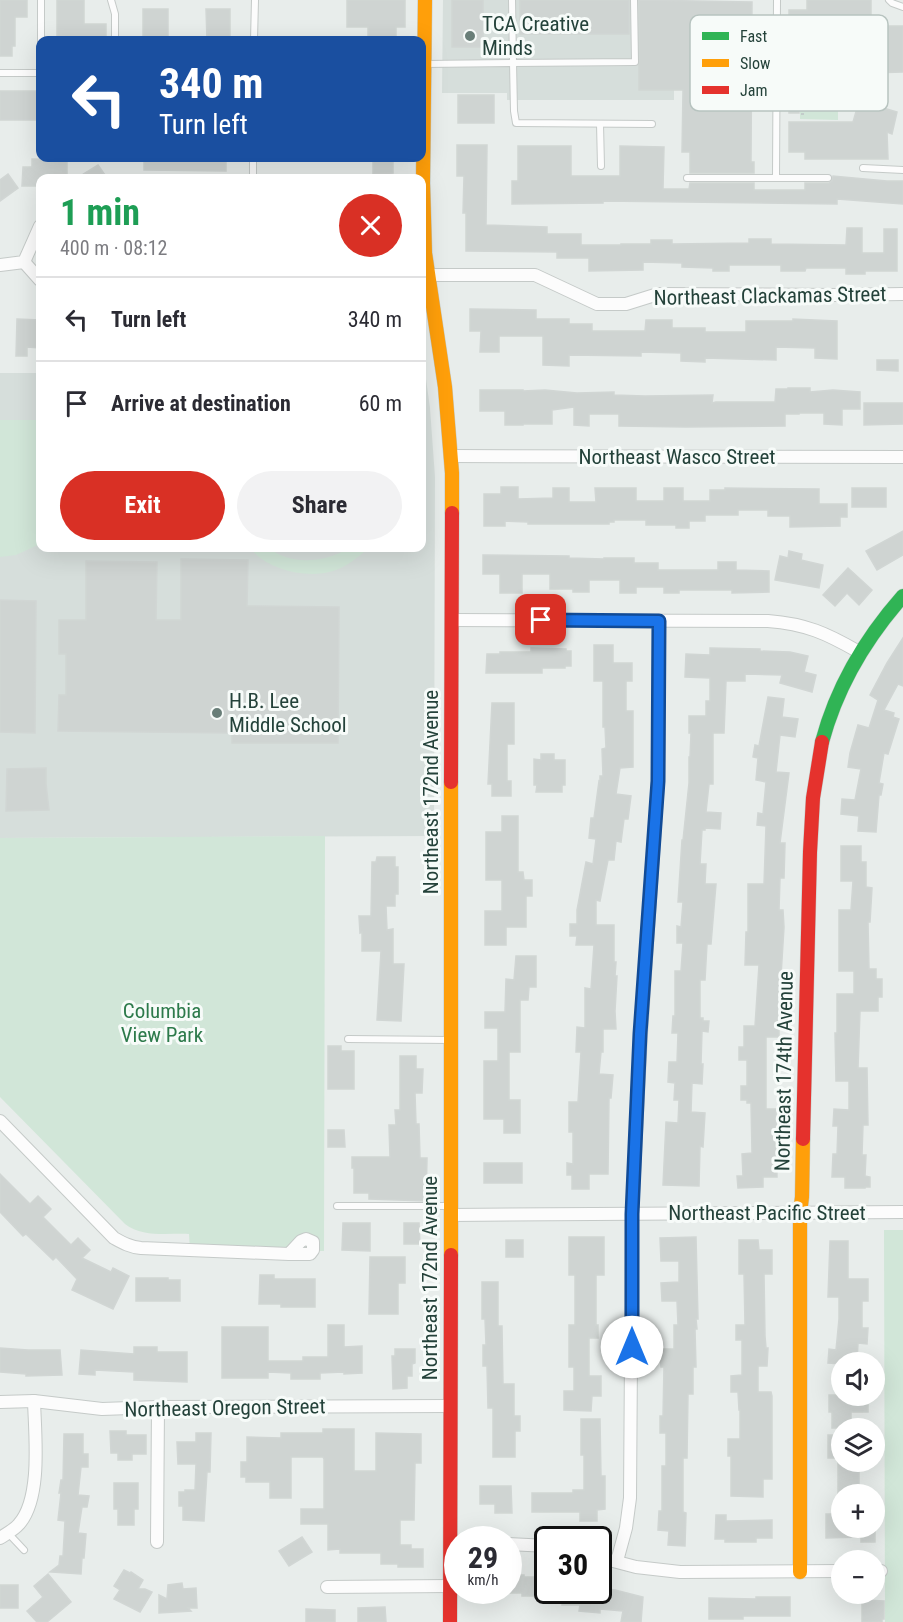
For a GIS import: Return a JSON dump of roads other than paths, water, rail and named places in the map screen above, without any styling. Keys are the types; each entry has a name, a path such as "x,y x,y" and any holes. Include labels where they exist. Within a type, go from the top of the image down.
{"street":[{"name":"Northeast 172nd Avenue","path":"424,36 425,0"},
{"path":"24,262 36,235"},
{"path":"0,265 24,262"},
{"path":"24,262 36,276"},
{"name":"Northeast 172nd Avenue","path":"426,264 445,387 451,456 450,1406 453,1526"},
{"name":"Northeast Clackamas Street","path":"428,275 535,275 597,304 626,304 658,294 839,296 903,294"},
{"name":"Northeast Wasco Street","path":"451,456 903,457"},
{"name":"Northeast 174th Avenue","path":"800,1572 800,1213 813,803 818,761 829,718 841,688 859,652 891,608 903,596"},
{"path":"452,620 768,621 789,623 816,630 859,652"},
{"path":"617,1561 626,1528 630,1498 632,1214 640,1034 658,781 659,621"},
{"path":"0,1120 114,1238 123,1243 141,1248 289,1254"},
{"name":"Northeast Pacific Street","path":"451,1210 632,1214 903,1212"},
{"path":"4,1536 19,1524 26,1513 33,1491 35,1476 34,1401"},
{"name":"Northeast Oregon Street","path":"0,1402 34,1401 102,1409 450,1406"},
{"path":"157,1542 158,1407"},
{"path":"612,1560 680,1572 831,1571"},
{"path":"327,1587 444,1586"},
{"name":"Northeast 172nd Avenue","path":"450,1604 450,1622"}],"lane":[{"path":"41,0 41,36"},
{"path":"111,0 115,14 115,36"},
{"path":"254,36 255,0"},
{"path":"513,0 516,123 652,124"},
{"path":"426,64 635,62 634,0"},
{"path":"777,0 777,15"},
{"path":"889,0 903,7"},
{"path":"0,73 36,73"},
{"path":"776,111 776,177"},
{"path":"600,124 601,166"},
{"path":"863,168 903,170"},
{"path":"687,178 828,178"},
{"path":"348,1039 451,1040"},
{"path":"337,1206 451,1210"},
{"path":"4,1536 24,1550"}],"place":[{"name":"TCA Creative Minds","path":"470,36"},
{"name":"H.B. Lee Middle School","path":"217,713"}],"park label":[{"name":"Columbia View Park","path":"162,1023"}]}
